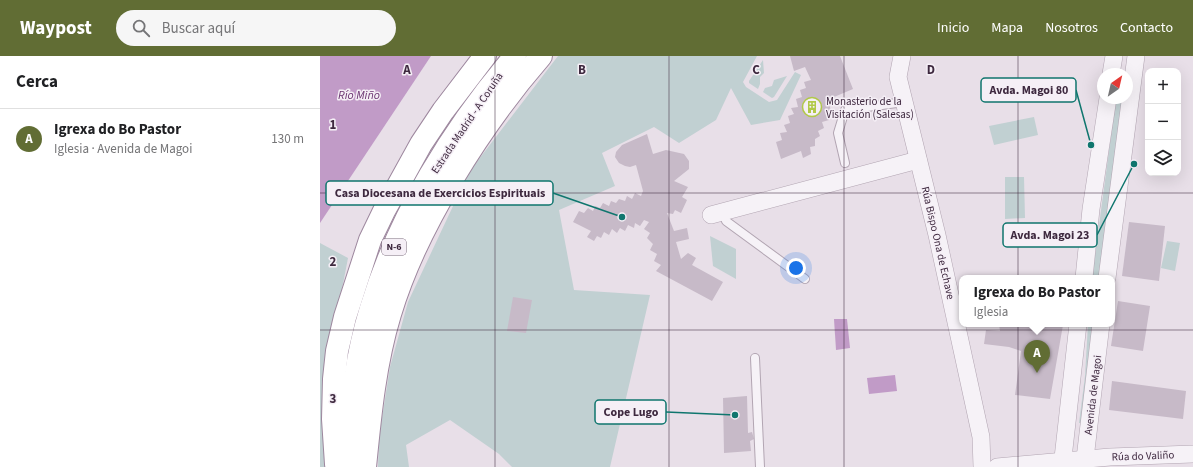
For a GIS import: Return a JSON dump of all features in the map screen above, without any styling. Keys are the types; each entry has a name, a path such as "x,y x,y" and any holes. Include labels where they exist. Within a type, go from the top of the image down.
{"highway":[{"path":"336,467 334,379 337,351 345,317 370,240 421,144 443,111 485,56"},
{"name":"Estrada Madrid - A Coruña","path":"350,467 350,438 360,356 370,309 391,253 420,194 447,149 515,56"},
{"path":"365,467 370,416 384,338 398,291 411,259 442,199 464,162 505,101 540,56"}],"street":[{"name":"Rúa Bispo Ona de Echave","path":"902,56 898,77 937,235 981,437 982,467"},
{"path":"1112,68 1114,56"},
{"path":"1107,275 1136,56"},
{"path":"1084,275 1091,209 1107,104"},
{"path":"717,213 918,160"},
{"name":"Avenida de Magoi","path":"1062,464 1078,327"},
{"name":"Avenida de Magoi","path":"1084,463 1101,327"},
{"name":"Rúa do Valiño","path":"997,467 1084,463 1193,454"}],"lane":[{"path":"845,163 838,133 845,110 904,102"},
{"path":"717,213 805,279"},
{"path":"755,358 760,467"}],"shaded area":[{"path":"558,56 757,56 743,82 746,87 769,102 777,100 795,72 801,75 780,120 751,125 731,88 716,120 679,143 654,127 602,153 615,186 559,210 574,290 650,295 610,467 512,467 499,454 450,420 406,445 409,467 378,467 379,437 390,367 408,302 469,172"},
{"path":"763,60 764,73 760,77 758,89 749,83 749,81"},
{"path":"787,76 774,97 772,98 763,92 765,88 772,86 774,80"},
{"path":"1115,104 1121,104 1102,275 1092,275"},
{"path":"1034,117 1038,135 994,145 989,126"},
{"path":"1005,177 1024,177 1025,218 1005,219"},
{"path":"710,236 736,249 736,279 713,266"},
{"path":"1167,241 1180,243 1175,271 1161,268"},
{"path":"320,243 348,258 322,393 330,467 320,467"},
{"path":"1088,327 1097,327 1083,423 1079,423 1085,376"}],"water":[{"name":"Río Miño","path":"320,56 431,56 320,223"},
{"path":"834,319 847,319 850,348 836,350"},
{"path":"895,375 897,391 869,394 867,378"}],"building":[{"name":"Monasterio de la Visitación (Salesas)","path":"790,56 840,56 853,89 834,97 837,103 829,105 832,112 826,114 829,120 822,122 824,128 818,131 820,136 815,139 815,146 810,147 811,154 803,158 801,151 781,159 776,142 782,140 780,133 787,132 784,125 790,123 788,116 794,114 791,108 798,107 796,99 802,97 800,90 806,88 804,82 811,80 805,67 794,71"},
{"path":"647,134 653,154 666,150 684,154 689,161 689,169 674,181 688,187 682,197 687,200 681,213 675,210 673,214 667,213 674,231 687,228 689,239 676,242 681,259 688,253 696,258 692,265 723,282 712,301 656,271 661,265 654,261 657,254 650,250 653,244 647,238 650,233 644,229 649,222 644,220 640,226 635,223 634,228 628,225 625,231 620,228 617,233 612,229 609,235 604,232 601,238 597,236 594,241 587,237 591,231 573,222 579,211 584,213 588,208 593,211 595,206 600,208 603,203 609,206 611,201 616,203 619,199 625,201 627,196 632,199 635,193 641,196 643,191 636,165 630,167 625,166 619,163 615,157 616,152 622,145"},
{"path":"1129,222 1165,226 1159,281 1122,276"},
{"path":"513,297 532,300 526,333 507,331"},
{"path":"1118,301 1150,306 1143,351 1111,346"},
{"path":"999,327 1063,327 1050,399 1015,395 1021,351 1009,347 984,344 986,330 1000,331"},
{"path":"1112,381 1186,391 1183,419 1109,410"},
{"path":"747,396 748,433 752,432 754,439 750,441 751,451 724,453 723,398"}],"place":[{"name":"Monasterio de la Visitación (Salesas)","path":"812,107"},
{"name":"Avda. Magoi 80","path":"1091,145"},
{"name":"Avda. Magoi 23","path":"1134,164"},
{"name":"Casa Diocesana de Exercicios Espirituais","path":"622,217"},
{"name":"Igrexa do Bo Pastor","path":"1037,373"},
{"name":"Cope Lugo","path":"735,415"}]}
